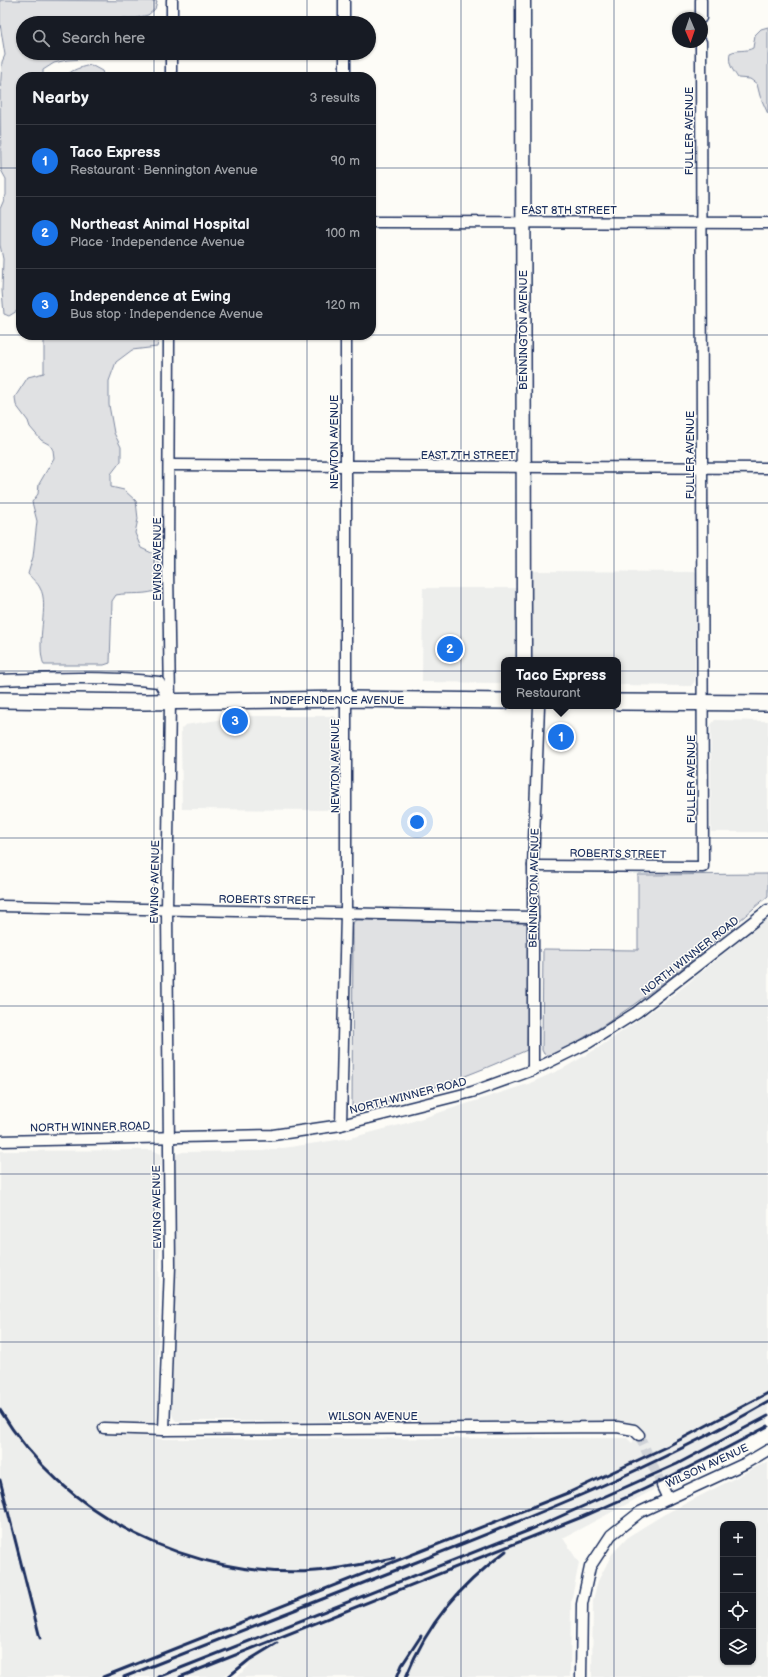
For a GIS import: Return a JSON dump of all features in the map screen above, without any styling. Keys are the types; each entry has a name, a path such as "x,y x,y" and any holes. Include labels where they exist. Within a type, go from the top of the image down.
{"main road":[{"name":"INDEPENDENCE AVENUE","path":"0,700 170,702 347,698 501,701"},
{"path":"621,702 768,703"}],"street":[{"path":"172,0 172,16"},
{"path":"344,0 344,16"},
{"name":"BENNINGTON AVENUE","path":"523,0 524,657"},
{"path":"701,0 701,12"},
{"name":"FULLER AVENUE","path":"701,48 702,867"},
{"path":"171,60 171,72"},
{"path":"345,60 345,72"},
{"name":"EAST 8TH STREET","path":"376,222 768,223"},
{"name":"EWING AVENUE","path":"164,1430 170,1266 167,910 170,702 169,340"},
{"name":"NEWTON AVENUE","path":"341,1125 346,913 346,340"},
{"name":"EAST 7TH STREET","path":"169,465 768,468"},
{"path":"0,680 40,678 128,678 159,682 170,702"},
{"name":"BENNINGTON AVENUE","path":"534,1070 533,866 539,709"},
{"name":"ROBERTS STREET","path":"533,866 702,867"},
{"name":"ROBERTS STREET","path":"0,906 533,917"},
{"name":"NORTH WINNER ROAD","path":"0,1141 273,1135 341,1125 472,1092 534,1070 588,1043 637,1012 768,910"},
{"name":"WILSON AVENUE","path":"104,1428 164,1430 617,1427 634,1430 639,1435"},
{"name":"WILSON AVENUE","path":"662,1486 668,1499 746,1463 768,1450"},
{"path":"581,1677 582,1604 590,1567 611,1535 640,1512 668,1499"}],"shaded area":[{"path":"0,0 157,1 155,9 148,15 144,16 16,16 16,60 67,60 54,63 43,70 43,72 16,72 16,312 9,316 4,314 2,291 3,259 0,245 0,209 6,195 6,179 1,170 0,93 2,62 5,55 0,24"},
{"path":"768,27 768,114 760,96 757,84 750,79 738,78 734,72 731,66 730,53 753,48 755,35 761,29"},
{"path":"91,65 102,72 71,72"},
{"path":"44,340 159,340 157,347 132,350 116,362 109,381 109,405 114,433 121,447 121,461 111,474 111,487 124,490 136,501 138,519 135,533 141,548 156,555 159,565 160,589 144,593 116,595 112,601 110,663 104,665 44,665 42,656 41,635 44,604 43,595 39,586 28,574 33,557 37,521 32,502 38,494 39,484 54,458 53,450 50,445 41,440 30,427 28,421 16,405 15,397 28,377 44,373"},
{"path":"532,571 696,572 695,681 691,686 621,685 621,657 532,657"},
{"path":"423,588 516,588 516,657 501,657 501,683 422,682"},
{"path":"245,716 334,716 339,720 338,810 182,809 181,729 185,725"},
{"path":"715,720 768,721 768,832 711,832 711,725"},
{"path":"768,874 768,896 700,954 630,1008 563,1051 553,1055 544,1054 542,1050 543,949 638,950 638,875"},
{"path":"768,918 768,1429 563,1538 579,1563 571,1602 570,1677 237,1677 251,1664 219,1677 0,1677 0,1151 152,1150 161,1154 157,1439 627,1438 632,1443 640,1428 634,1424 625,1422 176,1421 172,1413 175,1159 177,1154 183,1152 263,1151 350,1138 407,1123 528,1084 564,1068 598,1048 666,1001"},
{"path":"354,921 527,924 529,927 527,1050 486,1068 422,1091 357,1110 353,1109 353,925"},
{"path":"768,1461 768,1677 592,1677 593,1600 598,1581 612,1554 629,1536 663,1515"}],"tunnel":[{"path":"639,1435 662,1486"}],"railway":[{"path":"103,1677 570,1492 668,1446 768,1393"},
{"path":"124,1677 547,1510 681,1449 768,1402"},
{"path":"0,1410 27,1448 59,1482 95,1510 136,1534 178,1552 223,1565 269,1571 326,1570 394,1558"},
{"path":"158,1677 530,1530 677,1464 768,1416"},
{"path":"180,1677 582,1517 676,1474 768,1426"},
{"path":"0,1480 40,1638"},
{"path":"406,1677 424,1639 435,1622 460,1592 489,1564 506,1551"},
{"path":"397,1677 402,1665 421,1636"},
{"path":"228,1677 249,1660 277,1643"}],"place":[{"name":"Northeast Animal Hospital","path":"450,649"},
{"name":"Independence at Ewing","path":"235,721"},
{"name":"Taco Express","path":"561,737"}]}
